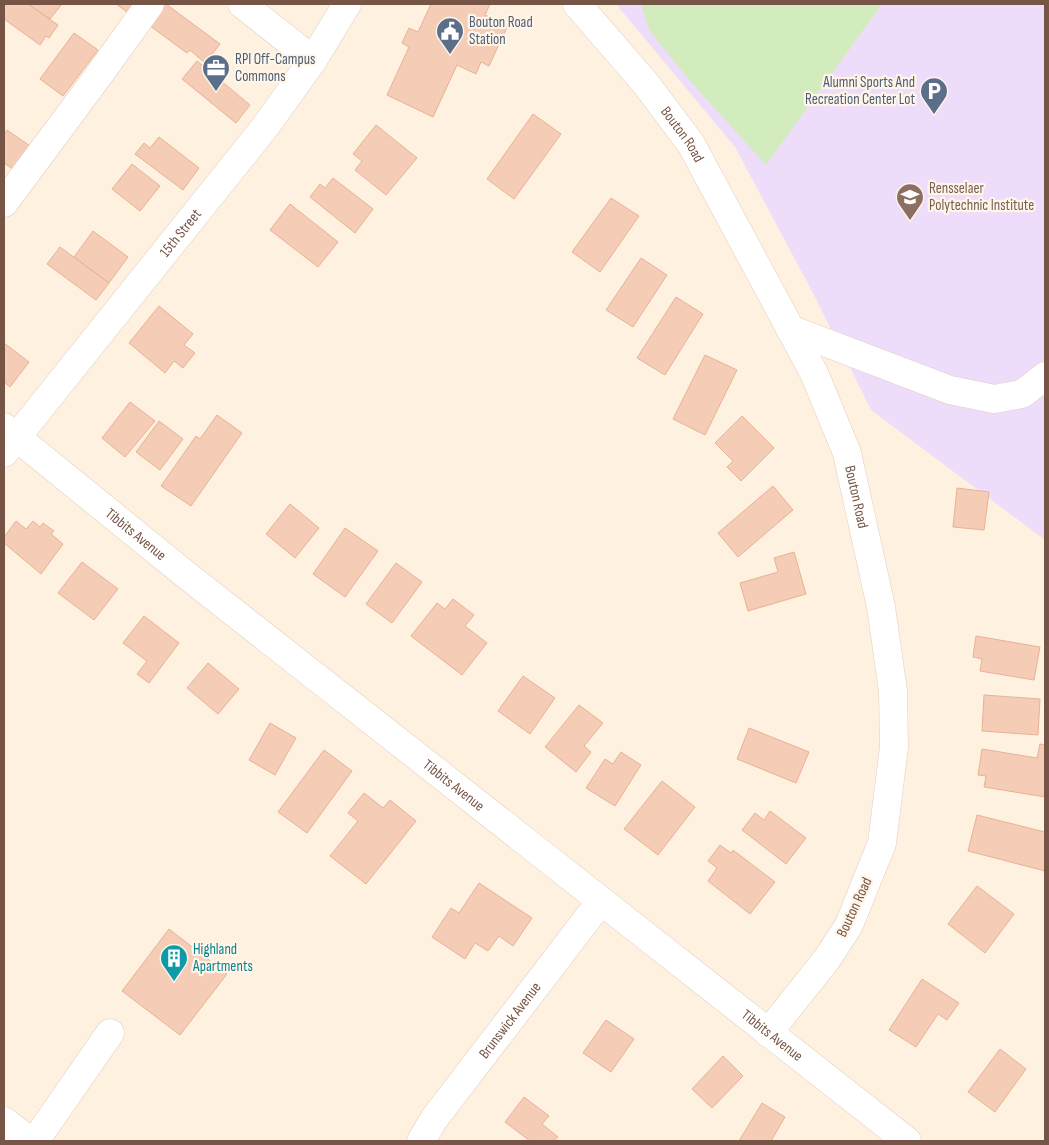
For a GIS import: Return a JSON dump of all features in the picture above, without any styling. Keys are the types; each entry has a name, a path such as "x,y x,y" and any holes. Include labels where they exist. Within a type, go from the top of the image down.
{"street":[{"path":"4,203 150,4"},
{"path":"242,4 313,60"},
{"name":"15th Street","path":"8,439 265,127 313,60 348,4"},
{"name":"Bouton Road","path":"577,4 646,84 691,144 814,373 847,453 881,607 893,691 894,747 882,843 849,925 827,959 768,1032"},
{"path":"790,329 950,390 994,399 1022,394 1045,376"},
{"name":"Tibbits Avenue","path":"8,439 185,574 907,1141"},
{"name":"Brunswick Avenue","path":"421,1141 434,1119 601,901"},
{"path":"35,1141 110,1033"},
{"path":"4,1121 30,1141"}],"shaded area":[{"name":"Rensselaer Polytechnic Institute","path":"616,4 1045,4 1045,540 871,410 814,295 735,147"}],"green space":[{"path":"641,4 882,4 766,165 690,81 649,30"}],"building":[{"path":"4,4 28,4 58,25 49,38 46,36 40,45 4,19"},
{"path":"28,4 62,4 50,19"},
{"path":"116,4 133,4 127,12"},
{"path":"160,4 166,4 220,44 205,63 190,50 187,53 146,23"},
{"name":"Bouton Road Station","path":"431,4 490,4 485,15 508,25 489,66 481,62 476,74 457,65 433,117 387,95 409,47 402,43 409,28 418,32"},
{"path":"74,33 98,50 63,96 40,79"},
{"name":"RPI Off-Campus Commons","path":"197,61 250,105 236,123 182,79"},
{"path":"533,114 561,134 514,199 487,179"},
{"path":"376,125 417,158 386,195 355,170 362,161 353,154"},
{"path":"7,130 30,146 14,170 4,163 4,134"},
{"path":"159,137 199,168 183,190 135,154 144,143 150,148"},
{"path":"132,164 160,186 140,211 112,189"},
{"path":"333,178 373,209 355,233 310,197 320,184 325,188"},
{"path":"611,198 639,216 600,272 572,252"},
{"path":"290,204 338,242 318,267 270,230"},
{"path":"93,231 128,257 109,283 74,257"},
{"path":"60,247 109,283 96,300 47,264"},
{"path":"641,258 667,275 633,327 606,310"},
{"path":"676,297 703,314 665,375 637,358"},
{"path":"159,306 193,334 184,345 195,353 183,368 174,361 165,373 129,343"},
{"path":"4,343 29,362 10,387 4,382"},
{"path":"705,355 737,370 705,435 673,419"},
{"path":"130,402 155,421 125,457 102,438"},
{"path":"217,415 242,433 191,506 161,486 196,436 200,439"},
{"path":"742,416 774,448 741,481 727,467 733,461 715,443"},
{"path":"159,421 183,439 160,470 136,452"},
{"path":"773,486 793,510 738,557 718,533"},
{"path":"957,488 989,492 984,530 953,527"},
{"path":"290,504 319,528 295,558 266,534"},
{"path":"16,521 26,529 33,521 40,527 43,523 54,531 51,534 63,544 41,574 4,543 4,537"},
{"path":"345,528 378,551 345,597 313,574"},
{"path":"794,552 806,594 748,611 740,583 778,572 774,558"},
{"path":"82,562 118,589 94,620 58,593"},
{"path":"396,563 422,582 392,623 366,604"},
{"path":"453,599 474,615 465,626 487,643 462,675 411,636 437,603 445,609"},
{"path":"144,616 179,643 149,683 137,674 147,661 123,643"},
{"path":"976,636 1040,647 1034,680 980,671 982,659 973,657"},
{"path":"208,663 239,689 218,714 187,688"},
{"path":"523,676 555,698 530,734 498,711"},
{"path":"984,695 1040,699 1038,735 982,731"},
{"path":"579,705 603,723 584,746 591,752 576,772 545,747"},
{"path":"270,723 296,738 275,775 249,760"},
{"path":"749,728 809,752 796,783 737,759"},
{"path":"1040,744 1045,745 1045,797 984,787 986,776 978,775 982,749 1037,758"},
{"path":"324,750 352,771 307,833 278,812"},
{"path":"621,752 641,765 615,806 586,788 605,759 613,764"},
{"path":"662,781 695,807 658,855 624,829"},
{"path":"364,793 383,808 390,800 416,821 366,884 330,856 358,821 348,813"},
{"path":"770,811 806,838 786,864 742,830 755,813 764,820"},
{"path":"977,815 1045,832 1045,871 968,851"},
{"path":"720,845 731,853 733,850 775,882 750,914 708,881 717,868 708,861"},
{"path":"479,883 532,918 513,946 499,936 488,951 475,943 465,959 432,937 451,908 459,913"},
{"path":"977,886 1014,914 985,953 948,924"},
{"name":"Highland Apartments","path":"169,929 227,974 180,1035 122,991"},
{"path":"922,979 959,1003 947,1020 938,1014 916,1047 889,1030"},
{"path":"606,1020 634,1039 611,1072 583,1053"},
{"path":"1000,1049 1026,1069 995,1112 968,1092"},
{"path":"723,1056 743,1076 712,1108 692,1089"},
{"path":"524,1097 549,1116 542,1124 558,1137 554,1141 530,1141 505,1122"},
{"path":"762,1103 785,1117 771,1141 739,1141"}],"place":[{"name":"Bouton Road Station","path":"450,55"},
{"name":"RPI Off-Campus Commons","path":"216,92"},
{"name":"Alumni Sports And Recreation Center Lot","path":"934,115"},
{"name":"Rensselaer Polytechnic Institute","path":"910,221"},
{"name":"Highland Apartments","path":"174,982"}]}
